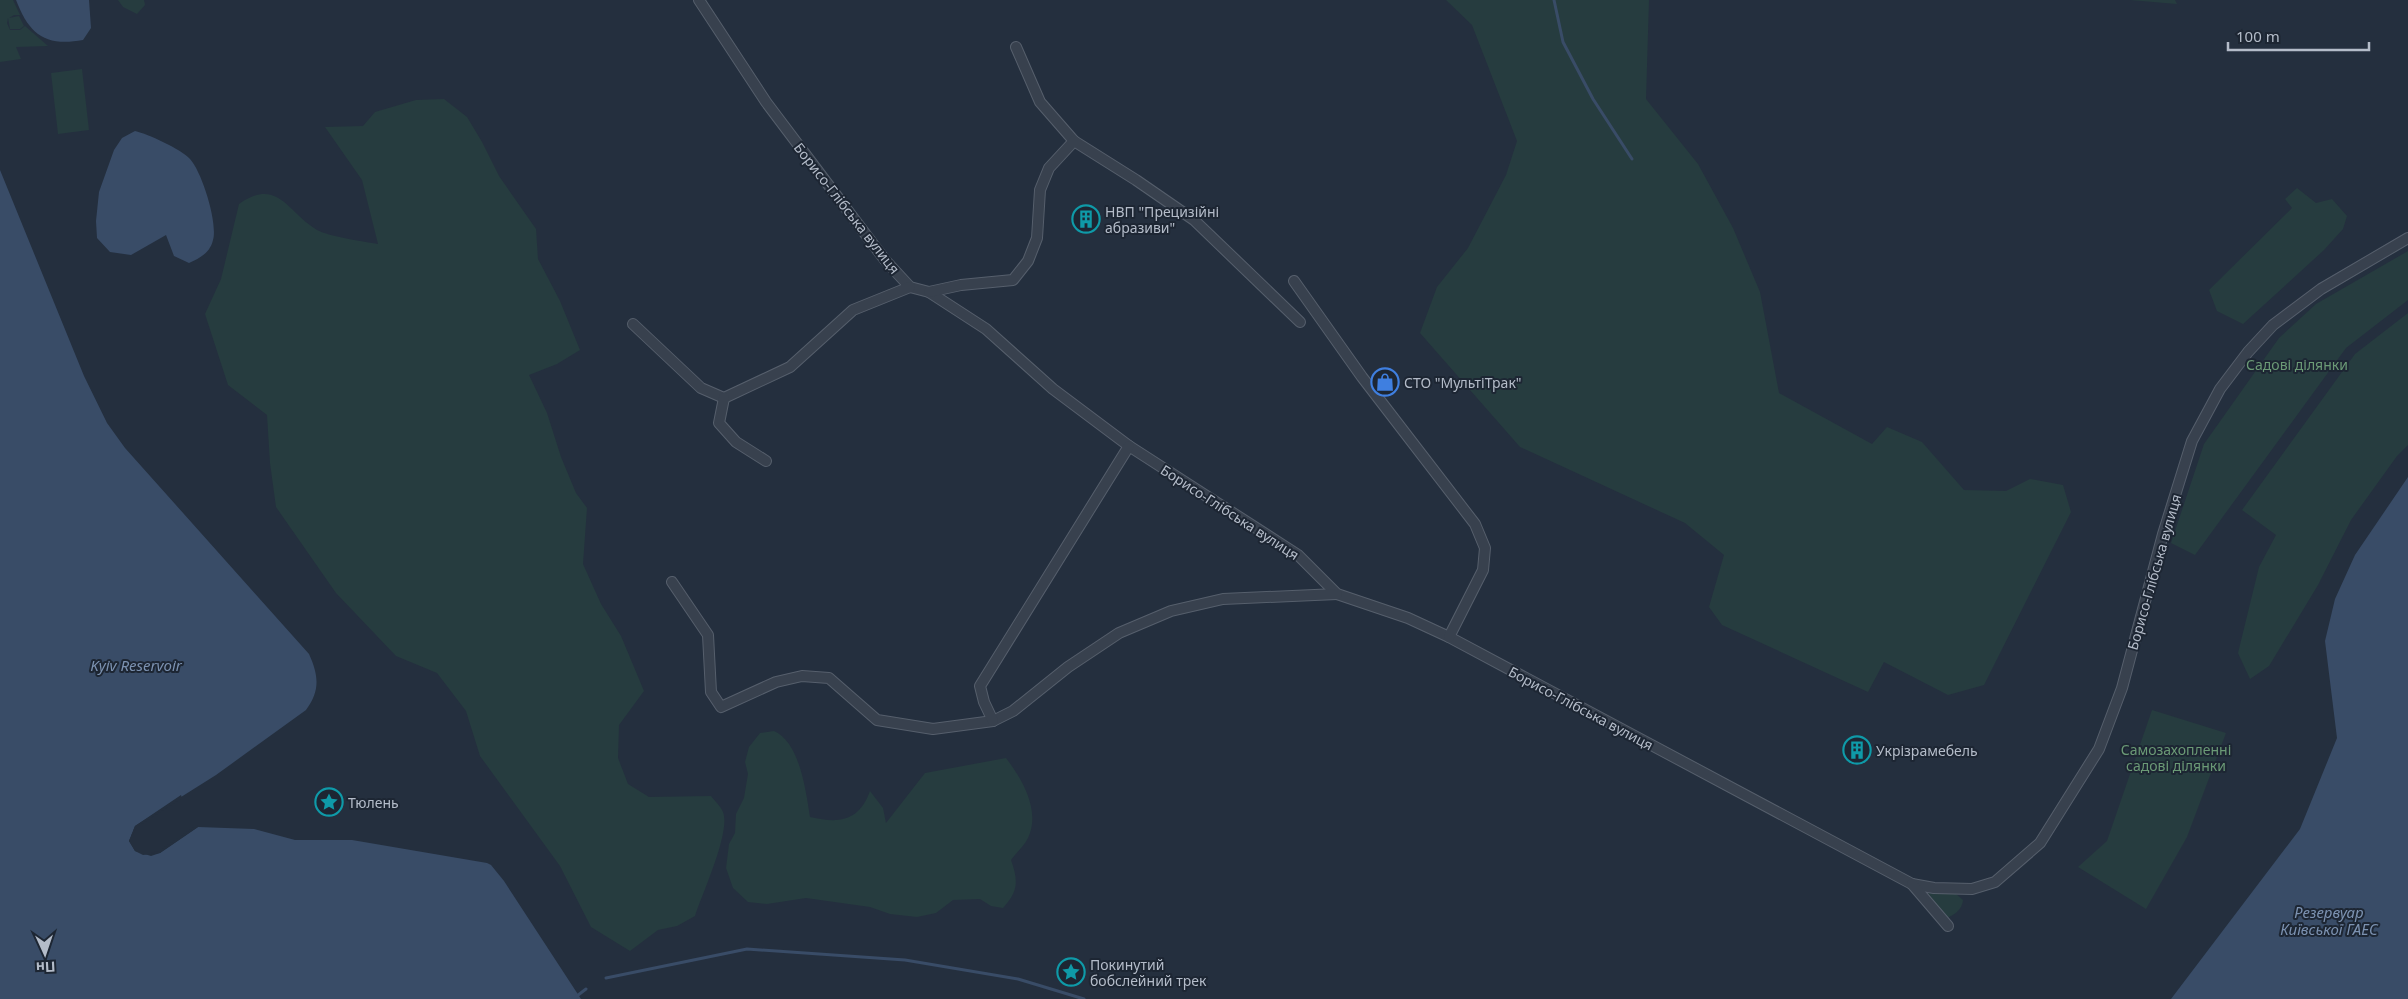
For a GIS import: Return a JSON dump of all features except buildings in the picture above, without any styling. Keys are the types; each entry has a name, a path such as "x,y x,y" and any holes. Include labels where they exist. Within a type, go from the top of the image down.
{"street":[{"name":"Борисо-Глібська вулиця","path":"699,0 766,102 885,260 910,287 929,292 986,329 1054,389 1129,446 1298,555 1337,594 1408,618 1449,637 1912,884 1934,888 1972,889 1995,882 2040,843 2099,749 2122,688 2163,534 2192,441 2220,389 2248,352 2273,325 2321,289 2408,238"},
{"path":"1016,47 1040,102 1074,140 1194,220 1300,322"},
{"path":"929,292 961,285 1013,280 1028,261 1037,238 1040,190 1049,168 1074,140"},
{"path":"1294,281 1362,377 1475,524 1485,548 1483,570 1449,637"},
{"path":"633,324 701,388 724,398 790,366 854,310 910,287"},
{"path":"724,398 718,423 736,442 766,461"},
{"path":"994,721 984,702 980,686 1129,446"},
{"path":"672,582 708,635 711,692 721,707 776,682 802,676 829,678 877,720 933,729 994,721 1014,711 1068,667 1119,633 1171,611 1223,599 1337,594"},
{"name":"Борисо-Глібська вулиця","path":"1912,884 1948,926"}],"green space":[{"path":"0,0 13,0 20,15 14,15 9,18 19,16 24,26 20,29 10,29 8,18 7,23 10,30 20,30 25,26 48,46 16,47 21,59 0,62"},
{"path":"118,0 144,0 145,5 137,14 123,7"},
{"path":"1446,0 1649,0 1646,99 1698,164 1733,228 1760,292 1779,393 1872,444 1887,427 1922,442 1964,490 2006,491 2030,479 2063,485 2071,512 1984,685 1948,695 1884,662 1868,692 1722,625 1709,607 1724,555 1685,523 1520,447 1420,333 1437,287 1468,248 1506,175 1517,141 1472,25"},
{"path":"2130,0 2175,0 2177,4"},
{"path":"82,69 89,130 58,134 51,73"},
{"path":"444,99 467,117 499,176 536,229 538,259 560,301 580,350 557,364 529,375 547,413 561,457 576,493 587,508 583,564 601,604 621,636 644,691 619,725 618,758 628,784 649,797 711,796 723,812 723,834 720,848 695,916 677,926 658,930 630,951 591,927 560,866 480,756 466,711 437,673 396,656 336,593 276,507 270,463 267,415 228,385 205,314 221,279 239,204 252,197 263,194 281,200 307,223 322,232 378,244 362,180 325,127 363,126 375,112 416,100"},
{"path":"2297,188 2316,203 2332,199 2347,216 2343,229 2324,250 2243,324 2217,311 2209,290 2292,208 2285,199"},
{"name":"Садові ділянки","path":"2408,251 2408,300 2346,348 2195,555 2171,543 2204,444 2279,338 2316,304"},
{"path":"2408,313 2408,445 2397,456 2351,520 2318,585 2269,666 2250,679 2238,653 2259,567 2276,535 2242,510 2355,354"},
{"name":"Самозахопленні садові ділянки","path":"2152,710 2226,733 2187,837 2146,909 2078,867 2107,841"},
{"path":"774,731 783,737 796,756 804,782 810,817 821,819 839,820 854,814 860,809 870,791 883,808 886,823 925,773 1006,758 1028,796 1032,817 1028,838 1011,860 1016,885 1008,902 1003,908 991,906 980,899 953,900 936,913 917,917 890,914 870,907 806,898 767,904 748,902 733,888 726,868 729,844 735,833 736,814 744,798 748,774 745,762 749,747 760,733"},
{"path":"1928,893 1956,894 1963,900 1958,911 1947,918"}],"water":[{"path":"16,0 89,0 91,28 83,40 70,42 49,39 40,35 27,22"},
{"path":"135,131 156,139 186,155 195,166 204,186 213,222 213,240 207,252 189,263 174,256 166,235 131,255 110,252 97,238 96,221 99,192 114,150 122,138"},
{"name":"Kyiv Reservoir","path":"0,170 84,376 107,423 125,448 309,654 315,669 316,690 306,710 216,775 135,826 129,841 135,851 151,856 160,853 198,827 254,829 295,840 352,840 487,863 491,865 504,881 581,999 0,999"},
{"name":"Резервуар Київської ГАЕС","path":"2408,477 2408,999 2171,999 2300,829 2337,738 2325,641 2335,599 2355,555"}],"pier":[{"path":"181,795 182,798 137,827 133,835 133,845 143,853 159,851 197,825 198,827 160,853 143,855 135,851 129,841 135,826"}],"waterway":[{"path":"1554,0 1563,42 1593,99 1632,159"},
{"path":"606,978 747,949 905,960 1018,979 1084,999"},
{"path":"573,999 586,989"}],"place":[{"name":"НВП \"Прецизійні абразиви\"","path":"1086,219"},
{"name":"СТО \"МультіТрак\"","path":"1385,382"},
{"name":"Укрізрамебель","path":"1857,750"},
{"name":"Тюлень","path":"329,802"},
{"name":"Покинутий бобслейний трек","path":"1071,972"}]}
